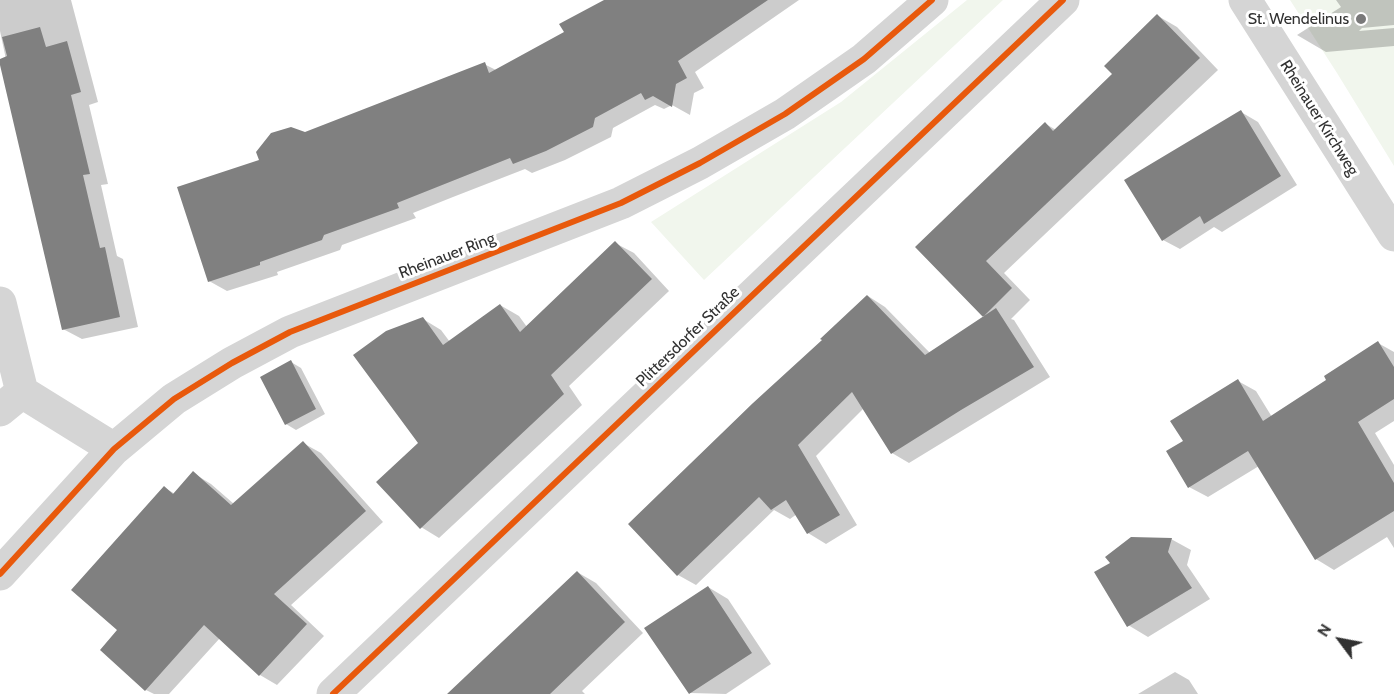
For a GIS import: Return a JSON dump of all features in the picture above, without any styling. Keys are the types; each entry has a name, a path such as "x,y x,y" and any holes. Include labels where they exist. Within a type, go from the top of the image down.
{"street":[{"name":"Rheinauer Ring","path":"0,574 114,449 174,399 232,363 290,332 621,203 700,163 794,108 864,58 932,0"},
{"name":"Plittersdorfer Straße","path":"333,694 364,683 1063,0"},
{"name":"Rheinauer Kirchweg","path":"1245,0 1394,235"},
{"path":"0,303 11,401 114,449"}],"shaded area":[{"path":"967,0 1003,0 704,280 651,222 841,102"},
{"path":"1290,0 1394,0 1394,166 1337,73"}],"building":[{"path":"604,0 768,0 678,61 687,78 676,84 672,107 653,96 645,100 641,93 595,118 593,127 546,151 513,164 510,158 397,203 399,208 324,235 322,240 260,262 260,265 208,282 177,187 259,160 256,152 271,133 291,127 305,132 485,62 489,73 564,32 559,24"},
{"path":"1157,14 1200,58 986,261 1012,288 983,317 915,247 1045,122 1053,131 1112,74 1104,66"},
{"path":"40,27 46,47 67,41 81,92 71,95 90,174 83,175 100,248 105,247 120,317 62,330 0,65 0,59 7,56 2,37"},
{"path":"1241,110 1281,176 1204,224 1200,216 1162,241 1124,180"},
{"path":"615,241 652,279 551,375 564,394 420,529 376,482 418,443 353,355 386,331 423,317 443,345 500,304 520,332"},
{"path":"867,295 925,355 996,308 1034,367 891,454 852,392 798,445 840,515 807,534 786,500 771,510 759,497 677,576 628,524"},
{"path":"1378,341 1394,367 1394,399 1358,422 1394,483 1394,511 1315,560 1248,451 1188,488 1166,451 1183,441 1170,421 1238,379 1263,421 1326,380 1324,376"},
{"path":"291,360 316,409 285,425 260,377"},
{"path":"303,441 366,511 274,594 307,624 259,676 204,625 145,691 100,650 117,630 71,590 164,486 173,494 193,471 231,505"},
{"path":"1131,537 1172,538 1168,552 1192,588 1127,627 1094,572 1110,563 1105,557"},
{"path":"577,571 625,622 550,694 447,694"},
{"path":"708,586 752,653 689,694 644,628"}],"cycle path":[{"path":"0,574 114,449 174,399 232,363 290,332 621,203 700,163 785,114 864,59 932,0"},
{"path":"333,694 1063,0"}],"place":[{"name":"St. Wendelinus","path":"1361,19"}]}
